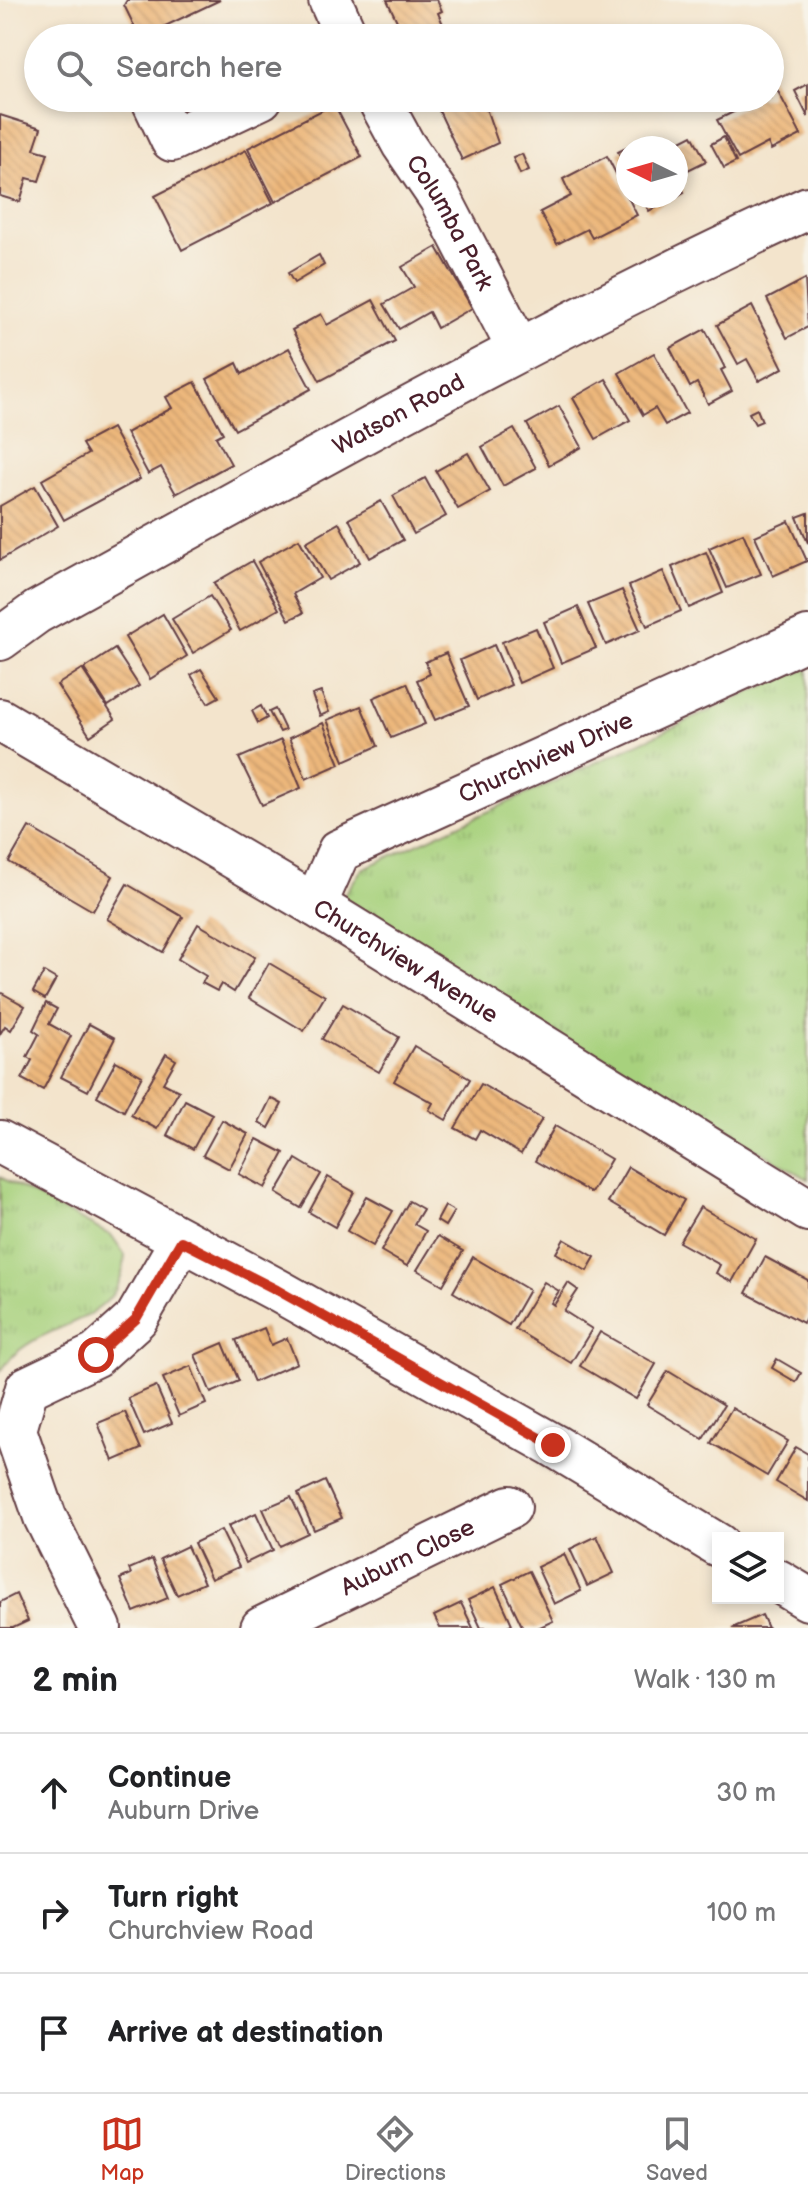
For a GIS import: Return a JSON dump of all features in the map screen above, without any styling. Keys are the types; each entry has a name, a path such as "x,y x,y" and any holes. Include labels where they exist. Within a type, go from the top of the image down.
{"street":[{"path":"330,0 341,24"},
{"path":"159,112 172,140 231,112"},
{"name":"Columba Park","path":"386,112 403,144 440,198 518,348"},
{"name":"Watson Road","path":"0,639 37,612 518,348 674,270 808,208"},
{"name":"Churchview Drive","path":"315,905 339,851 808,638"},
{"name":"Churchview Avenue","path":"0,720 315,905 808,1210"},
{"path":"0,1142 277,1290 553,1445 712,1541"},
{"path":"100,1628 45,1517 15,1430 27,1388 96,1355 136,1319 181,1241"},
{"name":"Auburn Close","path":"262,1628 510,1507"},
{"path":"784,1585 808,1599"}],"green space":[{"path":"808,666 808,1179 336,907 362,869"},
{"path":"0,1177 112,1236 125,1255 121,1278 112,1295 100,1307 33,1341 14,1355 0,1372"}],"building":[{"path":"127,0 220,0 169,24 133,24 124,5"},
{"path":"387,0 437,0 442,11 438,13 443,24 398,24"},
{"path":"808,84 808,117 795,91"},
{"path":"784,103 801,135 771,150 768,143 738,159 717,120 733,112 784,112"},
{"path":"318,112 338,112 362,157 275,202 248,148"},
{"path":"440,112 487,112 498,143 462,160"},
{"path":"0,115 41,128 34,149 48,153 39,181 27,178 20,202 0,196"},
{"path":"692,135 706,161 688,170 688,137"},
{"path":"724,137 736,162 724,168 711,144"},
{"path":"246,150 273,203 182,250 155,196"},
{"path":"522,154 529,170 520,174 513,158"},
{"path":"607,156 616,174 616,208 633,208 637,215 592,238 587,229 557,244 540,212 571,196 563,179"},
{"path":"437,247 472,308 437,328 429,312 399,329 384,304 414,287 402,267"},
{"path":"319,255 324,265 294,283 288,273"},
{"path":"805,279 808,327 787,338 767,299"},
{"path":"373,300 395,341 320,381 292,330 321,314 327,325"},
{"path":"752,306 783,368 759,381 747,359 738,364 717,325"},
{"path":"705,329 725,368 721,370 732,391 708,404 697,383 690,387 670,348"},
{"path":"289,348 311,389 235,430 207,379 237,363 242,374"},
{"path":"654,353 687,413 665,425 655,408 643,415 619,373"},
{"path":"606,379 630,420 596,439 573,398"},
{"path":"195,382 223,433 216,437 231,464 176,494 161,467 148,474 126,433 172,408 166,397"},
{"path":"559,406 582,447 549,465 527,424"},
{"path":"757,409 762,421 755,424 749,413"},
{"path":"112,428 140,479 64,520 42,480 88,454 82,444"},
{"path":"514,429 536,468 503,486 482,447"},
{"path":"468,453 490,491 458,509 436,471"},
{"path":"425,478 446,516 414,534 393,496"},
{"path":"35,486 58,526 0,560 0,506"},
{"path":"381,501 403,540 370,558 349,519"},
{"path":"808,513 808,543 797,517"},
{"path":"789,521 807,561 773,576 755,536"},
{"path":"339,523 360,562 328,580 306,542"},
{"path":"743,533 761,574 727,588 709,548"},
{"path":"299,539 320,578 293,594 303,613 289,620 258,562"},
{"path":"706,552 723,593 689,608 672,567"},
{"path":"252,561 279,609 240,631 214,583"},
{"path":"663,571 681,611 647,626 629,586"},
{"path":"622,590 640,630 606,645 588,604"},
{"path":"210,596 231,630 193,653 172,619"},
{"path":"578,607 596,648 561,663 544,622"},
{"path":"163,614 187,656 150,679 125,637"},
{"path":"536,628 553,668 519,683 502,642"},
{"path":"494,645 511,685 477,700 460,660"},
{"path":"115,649 139,686 108,706 84,669"},
{"path":"446,653 469,706 435,720 417,680 430,674 425,662"},
{"path":"82,669 115,719 90,736 57,685"},
{"path":"201,669 219,697 208,703 191,675"},
{"path":"407,683 425,724 391,738 373,698"},
{"path":"321,692 329,712 320,716 312,695"},
{"path":"261,706 267,718 258,723 252,711"},
{"path":"361,706 378,746 344,761 327,720"},
{"path":"275,709 285,730 280,732 269,712"},
{"path":"323,723 340,764 306,779 289,738"},
{"path":"281,740 301,788 262,805 239,758"},
{"path":"29,827 113,876 93,911 9,862"},
{"path":"127,884 183,917 163,952 107,919"},
{"path":"198,924 255,957 234,992 221,984 217,991 202,983 206,976 178,959"},
{"path":"269,963 325,996 304,1031 249,998"},
{"path":"44,972 56,979 45,999 33,992"},
{"path":"0,992 25,1006 11,1030 5,1026 0,1034"},
{"path":"46,1003 57,1009 49,1024 71,1036 43,1090 22,1079 32,1060 27,1057 39,1034 33,1030"},
{"path":"343,1004 399,1037 379,1072 322,1039"},
{"path":"89,1024 115,1038 88,1091 61,1077"},
{"path":"414,1046 470,1079 446,1120 429,1110 433,1103 394,1081"},
{"path":"166,1054 176,1060 163,1083 179,1091 157,1129 131,1115"},
{"path":"116,1061 142,1076 124,1111 97,1096"},
{"path":"481,1084 542,1119 521,1154 480,1130 475,1139 455,1128"},
{"path":"271,1098 282,1104 269,1128 259,1122"},
{"path":"185,1100 212,1114 193,1149 167,1135"},
{"path":"222,1120 248,1134 229,1169 203,1155"},
{"path":"555,1126 611,1159 591,1193 535,1161"},
{"path":"257,1139 284,1153 265,1188 239,1174"},
{"path":"296,1159 321,1174 301,1208 276,1193"},
{"path":"628,1167 684,1200 664,1235 608,1202"},
{"path":"328,1177 354,1192 335,1227 309,1212"},
{"path":"367,1197 393,1211 373,1246 347,1231"},
{"path":"409,1201 423,1209 414,1224 426,1231 407,1266 381,1251"},
{"path":"445,1206 454,1211 445,1226 437,1221"},
{"path":"700,1207 756,1239 732,1282 716,1273 720,1265 679,1242"},
{"path":"438,1236 463,1251 443,1285 417,1270"},
{"path":"564,1239 595,1257 587,1271 556,1253"},
{"path":"473,1257 529,1290 509,1325 453,1292"},
{"path":"765,1257 808,1280 808,1314 803,1323 746,1293"},
{"path":"544,1282 559,1291 551,1303 554,1305 568,1283 578,1290 564,1311 592,1329 571,1363 515,1329"},
{"path":"264,1328 271,1345 287,1338 297,1363 254,1382 236,1340"},
{"path":"600,1332 656,1364 636,1399 580,1366"},
{"path":"223,1343 239,1381 211,1393 195,1355"},
{"path":"777,1359 801,1373 796,1382 772,1368"},
{"path":"191,1366 206,1404 179,1416 163,1378"},
{"path":"668,1371 724,1405 703,1439 647,1405"},
{"path":"156,1386 172,1423 144,1435 128,1398"},
{"path":"732,1408 788,1441 767,1476 711,1443"},
{"path":"125,1412 141,1449 113,1461 98,1423"},
{"path":"796,1447 808,1454 808,1501 776,1482"},
{"path":"325,1481 342,1518 314,1530 298,1494"},
{"path":"291,1497 308,1533 280,1546 263,1509"},
{"path":"256,1513 273,1550 246,1563 228,1526"},
{"path":"221,1530 239,1567 211,1579 194,1543"},
{"path":"597,1536 614,1573 587,1586 570,1549"},
{"path":"187,1546 204,1583 177,1595 160,1559"},
{"path":"564,1554 581,1591 554,1604 537,1567"},
{"path":"152,1559 168,1598 134,1612 120,1579 131,1574 129,1569"},
{"path":"529,1571 553,1621 538,1628 523,1628 502,1584"},
{"path":"495,1587 512,1624 503,1628 481,1628 468,1600"},
{"path":"16,1594 28,1621 13,1628 0,1628 0,1602"},
{"path":"461,1603 473,1628 440,1628 434,1616"},
{"path":"762,1615 768,1628 732,1628"}],"route":[{"path":"96,1355 136,1319 181,1241 277,1290 553,1445"}]}
